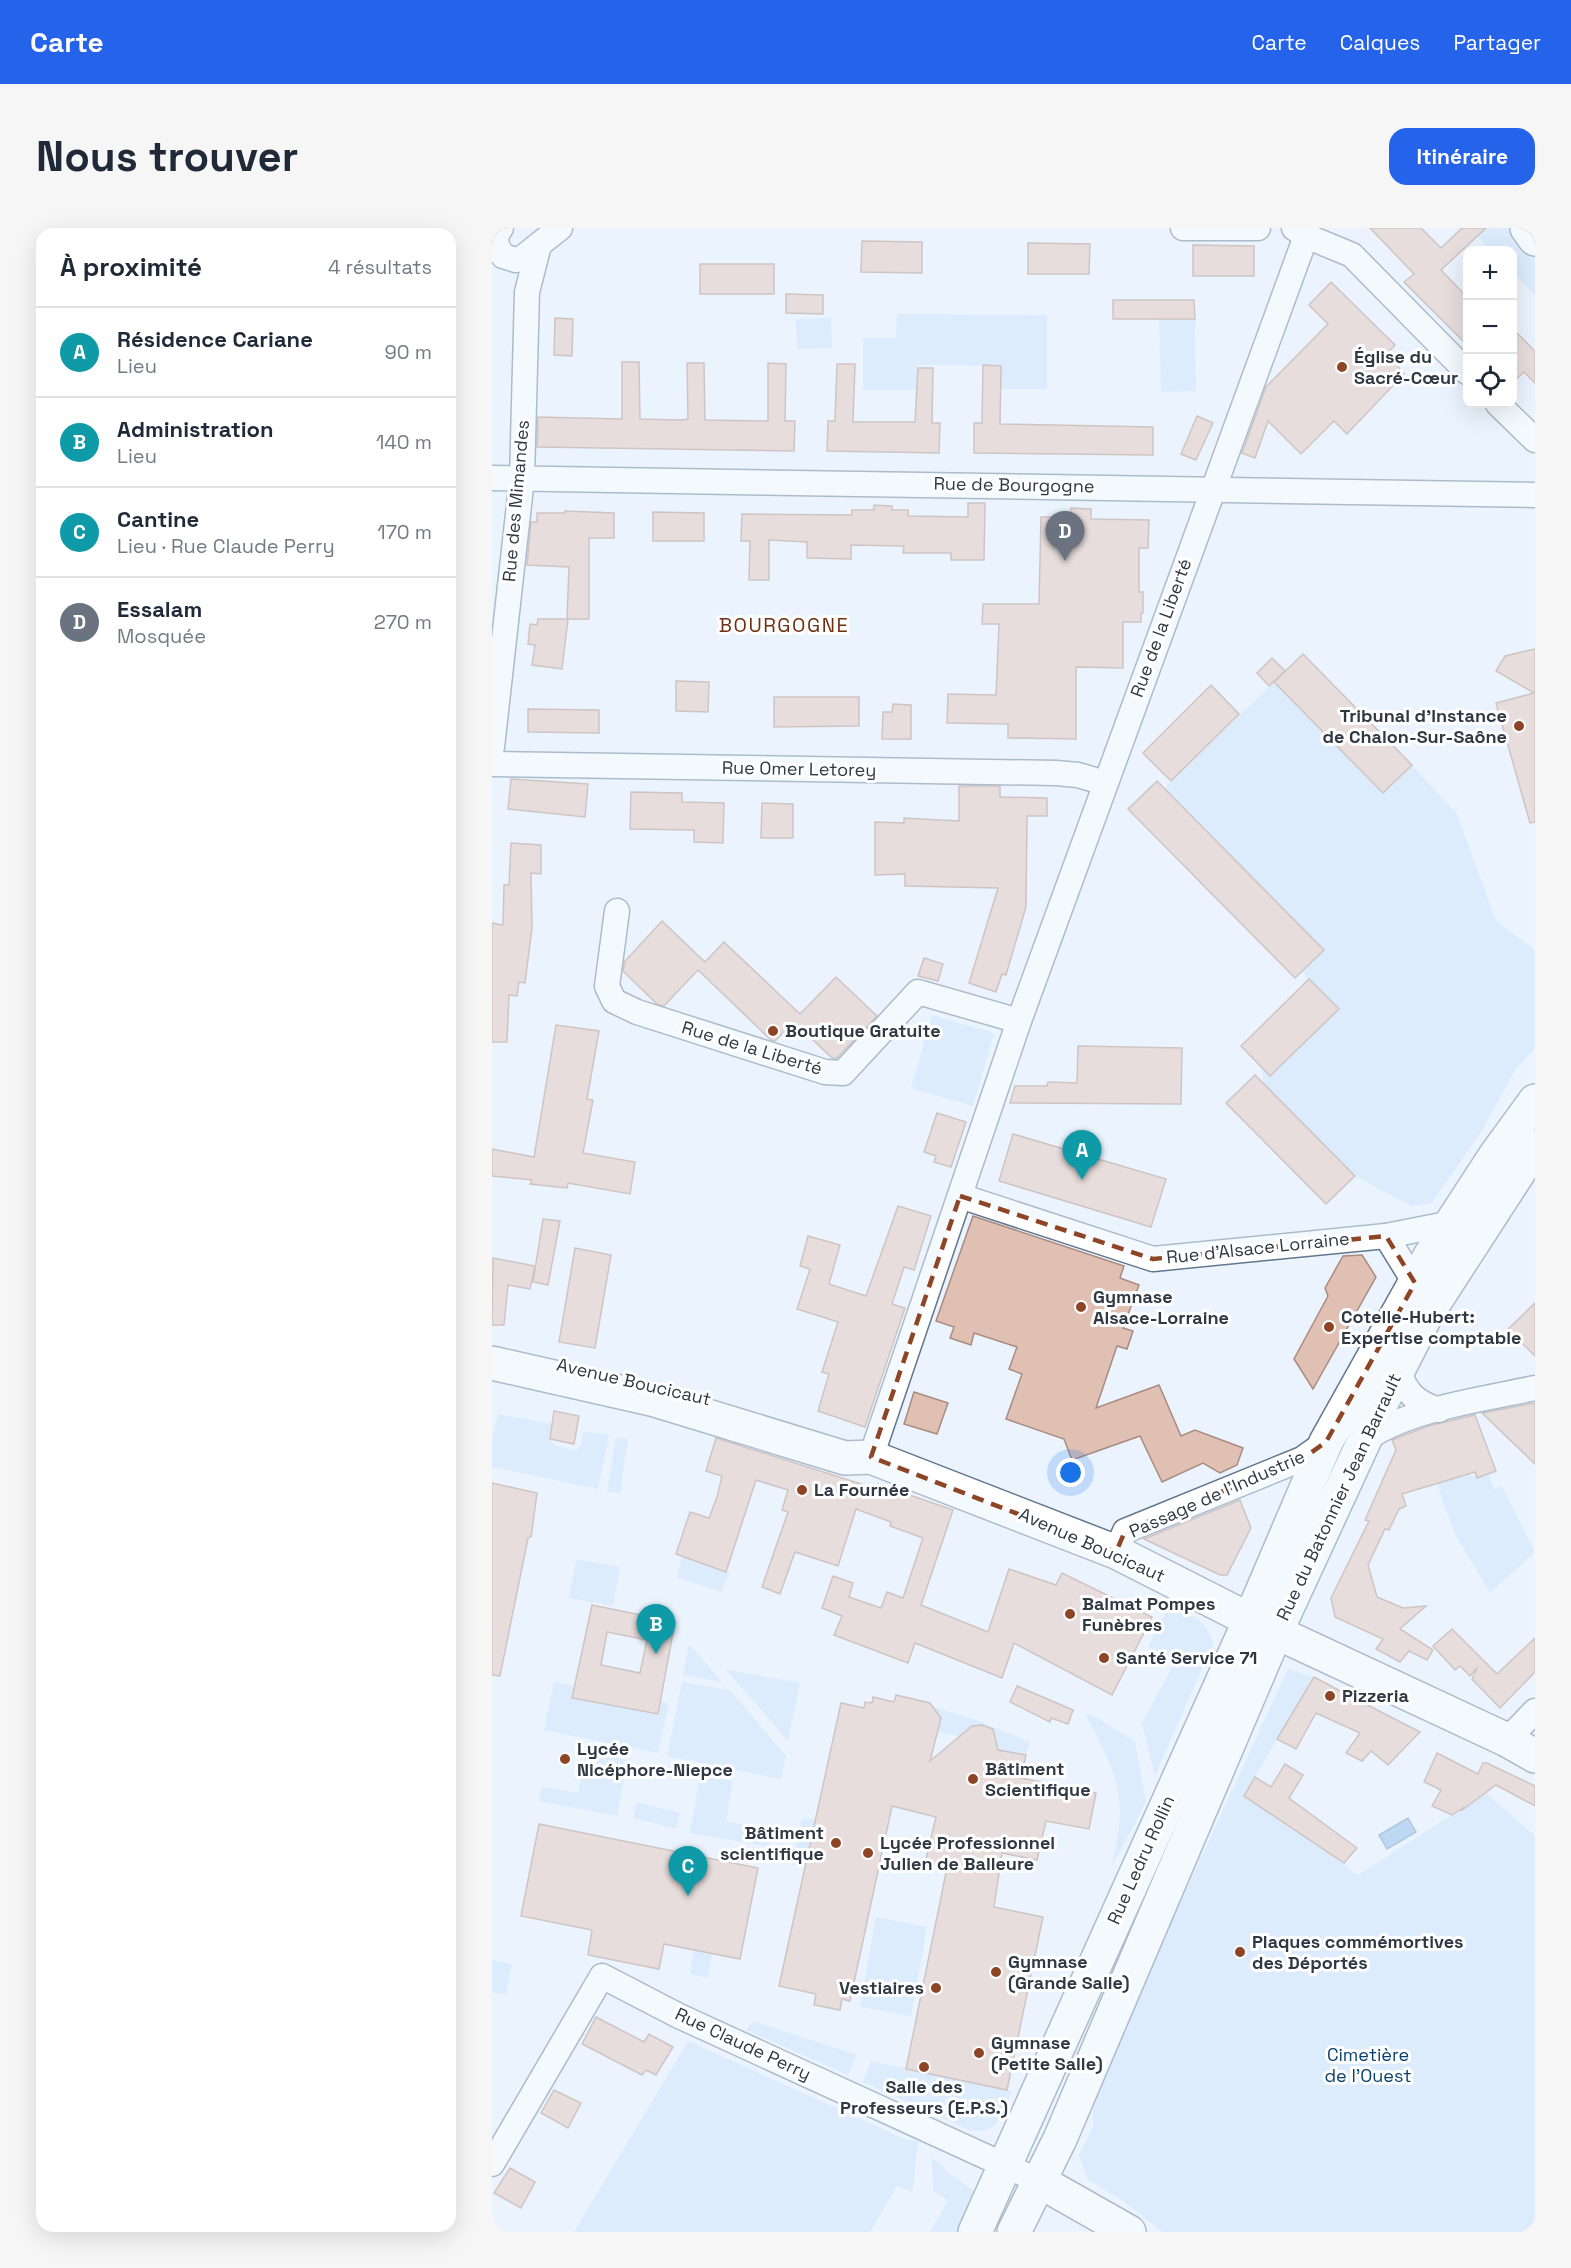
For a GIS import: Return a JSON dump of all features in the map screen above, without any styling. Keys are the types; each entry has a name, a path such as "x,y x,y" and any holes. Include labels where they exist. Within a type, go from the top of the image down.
{"main road":[{"path":"1527,228 1535,239"},
{"name":"Rue du Batonnier Jean Barrault","path":"1263,1626 1326,1442 1452,1222 1535,1101"},
{"name":"Rue du Batonnier Jean Barrault","path":"1263,1626 1364,1440 1425,1317 1535,1147"},
{"name":"Avenue Boucicaut","path":"492,1354 567,1365 650,1382 862,1444 871,1457"},
{"name":"Avenue Boucicaut","path":"492,1363 655,1400 845,1458 871,1457 1116,1552 1263,1626 1507,1740 1535,1756"},
{"name":"Rue Ledru Rollin","path":"1014,2232 1060,2139 1263,1626"},
{"name":"Rue Ledru Rollin","path":"975,2232 1004,2165 1263,1626"},
{"name":"Rue Claude Perry","path":"1060,2139 1065,2178 1082,2203"},
{"name":"Rue Claude Perry","path":"1039,2181 1082,2203 1129,2232"}],"street":[{"path":"502,258 522,258 560,228"},
{"path":"1183,228 1258,228"},
{"path":"498,230 497,244 502,258 527,292"},
{"path":"1300,232 1352,255 1463,368"},
{"name":"Rue de la Liberté","path":"871,1457 1019,1021 1213,488 1300,232"},
{"name":"Rue des Mimandes","path":"492,747 522,478 527,292 539,245"},
{"path":"1502,408 1535,440"},
{"name":"Rue de Bourgogne","path":"492,478 1535,495"},
{"name":"Rue Omer Letorey","path":"492,764 1056,772 1078,775 1105,783"},
{"name":"Rue de la Liberté","path":"618,911 608,986 614,1001 637,1012 825,1072 843,1073 918,992 1019,1021"},
{"name":"Rue d'Alsace Lorraine","path":"960,1196 1153,1259 1386,1236 1452,1222"},
{"path":"1386,1236 1415,1283"},
{"path":"1398,1370 1406,1391 1419,1403 1439,1410"},
{"path":"1364,1440 1384,1426 1405,1418 1535,1388"},
{"name":"Passage de l'Industrie","path":"1116,1552 1125,1531 1302,1459 1326,1442"},
{"path":"1507,1740 1535,1711"},
{"name":"Rue Claude Perry","path":"492,2164 602,1976 679,2016 1039,2181"}],"highlighted area":[{"path":"960,1196 1153,1259 1386,1236 1415,1283 1326,1442 1302,1459 1125,1531 1116,1552 871,1457"}],"green space":[{"path":"1469,228 1511,228 1535,257 1535,295 1517,276 1517,246 1487,246"},
{"path":"897,314 1047,315 1047,389 1001,389 1001,366 918,365 917,390 863,390 863,338 896,338"},
{"path":"831,318 832,348 797,349 796,319"},
{"path":"1159,319 1195,319 1196,391 1161,392"},
{"path":"1274,682 1383,793 1412,765 1457,814 1496,921 1535,950 1535,1048 1515,1070 1483,1129 1432,1203 1411,1206 1355,1176 1263,1083 1262,1068 1338,1009 1302,972 1324,950 1164,788"},
{"path":"932,1015 994,1033 973,1106 911,1088"},
{"path":"498,1414 552,1424 550,1439 554,1445 576,1451 582,1443 583,1431 609,1435 598,1489 492,1467 492,1439"},
{"path":"616,1437 628,1439 620,1493 607,1492"},
{"path":"1488,1473 1494,1489 1502,1486 1535,1552 1490,1593 1454,1532 1437,1484 1469,1474 1477,1478"},
{"path":"682,1556 730,1573 721,1592 677,1577"},
{"path":"576,1559 620,1567 613,1606 569,1598"},
{"path":"1168,1608 1202,1623 1213,1644 1155,1776 1142,1724 1175,1661 1148,1647"},
{"path":"688,1646 691,1646 722,1682 683,1675"},
{"path":"725,1669 800,1683 788,1741"},
{"name":"Cimetière de l'Ouest","path":"1288,1669 1313,1677 1244,1796 1300,1832 1358,1875 1486,1793 1535,1836 1535,2232 1163,2232 1123,2201 1087,2179 1079,2155 1093,2127 1092,2094"},
{"path":"554,1682 574,1686 572,1698 657,1714 660,1701 669,1704 658,1753 544,1730"},
{"path":"682,1682 730,1690 786,1756 781,1779 667,1756"},
{"path":"902,1697 979,1721 1030,1742 1026,1755 997,1750 996,1736 989,1728 963,1737 924,1729"},
{"path":"1085,1713 1100,1719 1135,1742 1146,1802 1111,1868 1119,1823 1117,1787 1106,1754"},
{"path":"586,1752 628,1760 617,1816 539,1801 542,1787 578,1793"},
{"path":"700,1775 733,1781 726,1821 772,1830 769,1847 690,1833"},
{"path":"637,1802 680,1813 676,1829 633,1818"},
{"path":"815,1818 805,1868 793,1865 801,1820"},
{"path":"876,1917 927,1927 911,2016 860,2007"},
{"path":"694,1950 712,1954 708,1978 690,1974"},
{"path":"492,1960 512,1964 506,1995 492,1992"},
{"path":"753,2021 857,2055 848,2075 746,2030"},
{"path":"688,2041 907,2140 919,2141 912,2192 897,2186 870,2232 574,2232"},
{"path":"871,2061 1012,2091 1002,2115 994,2126 979,2131 969,2130 863,2082"},
{"path":"932,2158 943,2165 946,2172 975,2191 974,2201 961,2232 930,2232 948,2201 933,2191"}],"water":[{"path":"1408,1818 1416,1832 1387,1849 1379,1835"}],"building":[{"path":"1370,228 1421,228 1441,248 1462,228 1486,228 1467,246 1463,246 1463,249 1441,270 1463,293 1463,341 1404,282 1414,274"},
{"path":"862,241 922,242 922,273 861,272"},
{"path":"1028,243 1090,244 1089,274 1028,274"},
{"path":"1193,245 1254,246 1254,276 1193,276"},
{"path":"700,264 774,264 774,294 700,294"},
{"name":"Église du Sacré-Cœur","path":"1331,282 1395,345 1387,353 1404,374 1347,434 1334,421 1301,454 1268,421 1255,458 1242,453 1266,387 1328,324 1309,305"},
{"path":"786,294 823,295 823,314 786,313"},
{"path":"1113,300 1194,300 1195,319 1113,319"},
{"path":"555,318 573,319 572,356 554,355"},
{"path":"1517,333 1535,351 1535,383 1524,372 1517,378"},
{"path":"622,362 639,362 640,419 680,420 688,419 687,363 704,363 705,420 768,421 768,363 786,364 785,421 795,421 794,451 537,447 538,417 622,419"},
{"path":"837,364 855,364 853,422 915,422 918,368 933,368 932,423 940,423 939,453 827,451 828,421 835,421"},
{"path":"983,365 1001,366 1000,424 1153,427 1153,455 974,453 974,423 982,423"},
{"path":"1197,416 1213,423 1196,460 1181,454"},
{"path":"968,503 985,503 984,560 951,560 951,553 903,553 904,546 851,545 851,559 807,558 807,542 769,540 769,580 749,580 750,541 741,541 742,514 852,515 852,510 874,510 874,505 892,506 892,510 908,510 908,516 968,517"},
{"path":"1071,508 1091,509 1091,519 1149,520 1148,548 1139,548 1139,592 1143,592 1143,613 1141,613 1141,622 1123,622 1123,668 1076,667 1076,739 1008,738 1008,724 947,723 948,694 996,695 999,624 982,624 983,604 1039,604 1041,517 1071,517"},
{"path":"565,511 614,513 614,538 589,538 589,619 568,619 562,669 532,665 535,645 528,644 530,624 537,625 538,619 567,619 569,567 527,565 531,522 537,522 537,513 565,513"},
{"path":"653,512 704,513 704,541 653,541"},
{"name":"Tribunal d'Instance de Chalon-Sur-Saône","path":"1535,649 1535,822 1530,823 1496,703 1534,693 1496,671 1505,656"},
{"path":"1303,654 1412,765 1383,793 1274,682"},
{"path":"1272,658 1285,671 1269,686 1257,673"},
{"path":"676,681 709,682 708,712 676,711"},
{"path":"1211,685 1239,714 1171,781 1143,753"},
{"path":"774,697 859,697 859,726 774,727"},
{"path":"893,704 911,705 911,739 882,739 883,712 892,712"},
{"path":"528,709 599,710 599,733 528,732"},
{"path":"511,779 588,784 585,817 508,809"},
{"path":"1157,781 1324,950 1295,978 1128,809"},
{"path":"959,786 1000,786 1000,797 1047,798 1047,816 1027,816 1026,907 1006,975 1002,974 996,992 969,983 998,888 905,886 905,874 875,875 875,822 904,823 904,818 959,821"},
{"path":"631,792 682,793 682,802 724,803 723,843 694,842 694,830 630,829"},
{"path":"762,803 793,804 793,838 761,838"},
{"path":"511,843 541,845 541,874 531,873 532,928 525,983 519,982 517,996 509,995 507,1042 492,1042 492,923 503,925 504,885 509,885"},
{"path":"662,921 705,962 724,942 800,1014 836,977 877,1016 837,1058 832,1058 794,1022 775,1041 771,1040 698,970 664,1006 657,1004 623,971 625,961"},
{"path":"924,958 943,964 938,981 918,976"},
{"path":"1309,979 1339,1009 1270,1076 1241,1046"},
{"path":"556,1025 599,1031 587,1099 593,1100 583,1153 635,1162 630,1194 568,1183 567,1188 530,1184 532,1180 492,1176 492,1149 534,1157"},
{"path":"1078,1046 1182,1048 1181,1104 1010,1103 1015,1086 1047,1086 1048,1082 1077,1083"},
{"path":"1255,1075 1355,1176 1326,1204 1226,1103"},
{"path":"937,1113 966,1122 951,1167 934,1162 936,1156 924,1152"},
{"path":"1013,1134 1166,1179 1151,1227 999,1181"},
{"path":"898,1206 931,1216 914,1270 904,1267 892,1304 905,1308 865,1427 818,1411 829,1374 822,1372 838,1322 797,1309 810,1269 800,1266 808,1236 840,1245 829,1284 866,1296"},
{"path":"973,1216 1124,1266 1120,1278 1139,1285 1123,1328 1133,1331 1127,1349 1117,1346 1096,1408 1159,1385 1181,1436 1195,1430 1243,1448 1237,1465 1220,1473 1203,1463 1162,1482 1140,1436 1072,1460 1064,1439 1006,1419 1022,1374 1009,1369 1017,1347 974,1333 971,1345 950,1338 954,1327 936,1321"},
{"path":"543,1219 560,1221 548,1285 533,1282"},
{"path":"575,1248 611,1255 595,1348 559,1342"},
{"name":"Cotelle-Hubert: Expertise comptable","path":"1362,1255 1376,1277 1313,1389 1294,1359 1328,1296 1325,1288 1343,1256"},
{"path":"493,1258 535,1266 530,1289 508,1285 504,1325 492,1325"},
{"path":"1535,1303 1535,1356 1508,1329"},
{"path":"914,1392 948,1403 937,1434 904,1424"},
{"path":"1535,1403 1535,1464 1482,1413"},
{"path":"554,1411 579,1416 574,1444 550,1439"},
{"path":"1475,1415 1496,1471 1477,1478 1475,1472 1402,1494 1406,1506 1399,1509 1389,1530 1385,1529 1368,1565 1377,1597 1403,1608 1426,1606 1400,1629 1433,1650 1427,1660 1409,1651 1400,1662 1376,1649 1383,1639 1335,1617 1331,1598 1369,1521 1365,1520 1396,1450 1392,1440 1428,1426"},
{"path":"716,1438 877,1489 878,1484 953,1510 921,1605 988,1632 1009,1569 1056,1585 1062,1573 1152,1617 1112,1695 1014,1643 1002,1678 915,1643 908,1663 834,1635 842,1616 822,1608 833,1576 853,1583 849,1597 881,1608 887,1592 903,1598 923,1538 890,1526 891,1522 856,1509 838,1566 795,1552 780,1594 762,1587 788,1512 782,1510 788,1490 756,1480 726,1572 676,1554 690,1512 709,1518 717,1497 722,1476 706,1471"},
{"path":"492,1483 537,1493 531,1537 528,1538 500,1676 492,1675"},
{"path":"1240,1500 1251,1528 1227,1575 1220,1575 1144,1539"},
{"path":"592,1605 675,1622 658,1714 572,1698","holes":["607,1632 647,1640 640,1673 601,1665"]},
{"path":"1452,1629 1497,1674 1535,1638 1535,1672 1500,1708 1472,1679 1477,1668 1470,1676 1460,1666 1455,1670 1433,1646"},
{"path":"1314,1677 1420,1732 1388,1765 1371,1751 1362,1761 1346,1753 1360,1733 1316,1713 1296,1749 1277,1739"},
{"path":"1017,1686 1073,1710 1068,1724 1051,1718 1050,1722 1010,1702"},
{"path":"896,1695 930,1703 941,1718 930,1761 972,1726 982,1725 993,1729 998,1750 1026,1755 1021,1778 1096,1793 1089,1829 1046,1821 1037,1860 1002,1853 994,1907 1043,1917 1007,2090 906,2069 947,1868 925,1863 936,1817 892,1806 850,2001 842,1999 840,2010 814,2005 816,1994 779,1986 841,1703 864,1708 865,1702 872,1703 873,1697 894,1702"},
{"path":"1437,1753 1478,1774 1483,1763 1487,1763 1535,1786 1535,1806 1496,1785 1452,1815 1432,1806 1441,1790 1424,1782"},
{"path":"1285,1764 1303,1775 1289,1798 1357,1848 1344,1863 1244,1796 1255,1777 1271,1787"},
{"path":"539,1824 758,1868 740,1959 664,1944 659,1969 588,1955 592,1930 521,1916"},
{"path":"596,2017 644,2042 649,2034 673,2047 656,2075 646,2070 642,2075 582,2044"},
{"path":"554,2090 581,2103 568,2128 541,2113"},
{"path":"510,2168 535,2182 521,2208 494,2193"}],"place":[{"name":"Église du Sacré-Cœur","path":"1342,367"},
{"name":"Essalam","path":"1065,561"},
{"name":"Tribunal d'Instance de Chalon-Sur-Saône","path":"1519,726"},
{"name":"Boutique Gratuite","path":"773,1031"},
{"name":"Résidence Cariane","path":"1082,1180"},
{"name":"Gymnase Alsace-Lorraine","path":"1081,1307"},
{"name":"Cotelle-Hubert: Expertise comptable","path":"1329,1327"},
{"name":"La Fournée","path":"802,1490"},
{"name":"Balmat Pompes Funèbres","path":"1070,1614"},
{"name":"Administration","path":"656,1654"},
{"name":"Santé Service 71","path":"1104,1658"},
{"name":"Pizzeria","path":"1330,1696"},
{"name":"Lycée Nicéphore-Niepce","path":"565,1759"},
{"name":"Bâtiment Scientifique","path":"973,1779"},
{"name":"Bâtiment scientifique","path":"836,1843"},
{"name":"Lycée Professionnel Julien de Balleure","path":"868,1853"},
{"name":"Cantine","path":"688,1896"},
{"name":"Plaques commémortives des Déportés","path":"1240,1952"},
{"name":"Gymnase (Grande Salle)","path":"996,1972"},
{"name":"Vestiaires","path":"936,1988"},
{"name":"Gymnase (Petite Salle)","path":"979,2053"},
{"name":"Salle des Professeurs (E.P.S.)","path":"924,2067"}],"district":[{"name":"BOURGOGNE","path":"784,625"}]}
